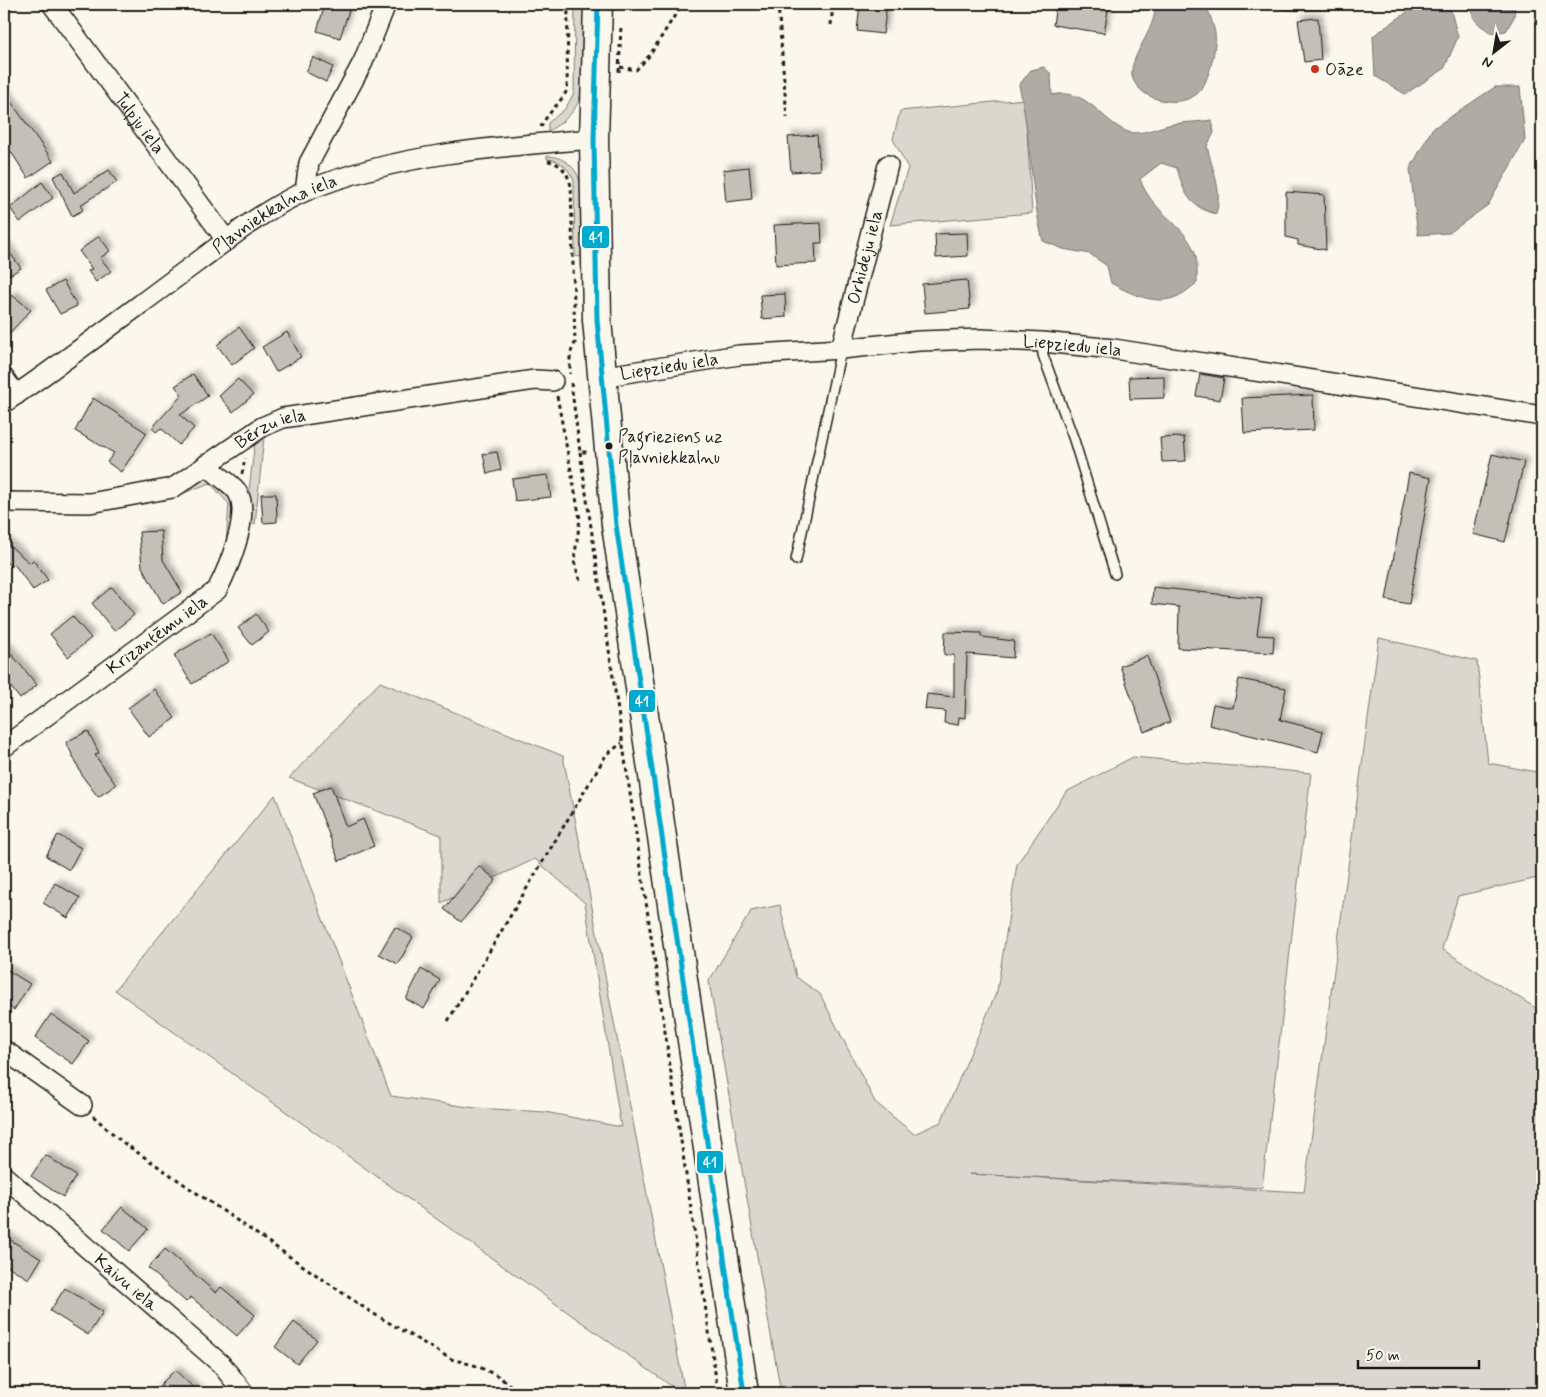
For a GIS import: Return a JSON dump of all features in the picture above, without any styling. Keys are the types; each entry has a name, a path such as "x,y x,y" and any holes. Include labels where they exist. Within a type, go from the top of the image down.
{"main road":[{"path":"598,4 594,139 595,261 600,377 616,525 635,741 744,1393"}],"street":[{"name":"Tulpju iela","path":"52,4 227,241"},
{"path":"305,191 309,163 363,62 386,4"},
{"name":"Pļavniekkalna iela","path":"10,399 227,241 305,191 336,180 433,155 594,139"},
{"name":"Orhideju iela","path":"840,349 888,166"},
{"name":"Liepziedu iela","path":"600,377 739,355 954,340 1042,342 1114,349 1542,416"},
{"path":"4,378 10,399"},
{"name":"Bērzu iela","path":"4,502 90,503 173,488 262,426 283,418 535,380 553,381"},
{"path":"207,464 212,472 238,492"},
{"name":"Krizantēmu iela","path":"4,747 217,590 230,566 238,541 241,502 238,492"},
{"path":"4,1050 82,1105"},
{"name":"Kaivu iela","path":"4,1176 221,1364 244,1393"}],"lane":[{"path":"1042,342 1043,355 1074,440 1115,574"},
{"path":"796,560 840,349"}],"path":[{"path":"568,4 568,90 562,101 541,125 541,143 543,160 554,162 564,169 569,176 571,186 575,343 568,365 580,452 635,741 718,1393"},
{"path":"620,67 636,70 650,55 682,4"},
{"path":"778,4 786,118"},
{"path":"831,25 833,4"},
{"path":"553,381 580,519 574,561 581,584"},
{"path":"238,492 251,434"},
{"path":"580,452 587,452"},
{"path":"448,1021 606,755 635,741"},
{"path":"82,1105 121,1141 369,1312 451,1359 477,1366 498,1376 520,1393"}],"shaded area":[{"path":"575,4 584,4 582,90 578,103 570,114 548,131 548,123 565,109 574,93"},
{"path":"1155,4 1206,4 1215,33 1215,46 1212,64 1203,87 1192,97 1173,101 1153,98 1138,87 1133,79 1133,63 1152,24"},
{"path":"1266,4 1370,4 1288,10"},
{"path":"1434,4 1449,4 1458,37 1444,69 1405,94 1375,76 1373,36 1413,8"},
{"path":"1472,4 1515,4 1514,17 1506,31 1492,33 1476,22 1472,14"},
{"path":"1044,67 1051,74 1052,95 1064,94 1084,100 1118,127 1128,132 1139,133 1173,124 1212,120 1214,133 1207,146 1218,188 1216,214 1193,203 1182,185 1177,168 1161,163 1140,179 1151,199 1181,230 1195,252 1197,283 1178,296 1161,300 1143,297 1126,291 1111,283 1107,266 1090,254 1063,249 1043,241 1035,202 1026,124 1019,85 1031,70"},
{"path":"1495,87 1520,87 1525,140 1488,205 1449,233 1418,235 1410,169 1432,129"},
{"path":"1025,99 1032,213 890,225 908,168 893,139 900,111"},
{"path":"547,156 567,162 579,179 582,205 581,257 575,256 574,180 564,165 552,159 547,159"},
{"path":"264,437 255,524 245,523 255,441"},
{"path":"209,478 229,492 233,506 231,543 226,543 229,504 210,483 163,501 161,497 200,479"},
{"path":"1379,638 1477,661 1488,763 1542,773 1542,877 1458,896 1442,949 1542,1012 1542,1393 781,1393 709,981 751,911 780,905 796,977 820,994 875,1102 914,1134 941,1122 997,991 1017,864 1066,792 1133,757 1311,773 1262,1188 969,1174 1304,1192"},
{"path":"380,682 563,756 685,1393 681,1393 115,990 275,795 391,1096 476,1108 545,1112 621,1127 585,903 535,859 441,903 441,835 289,778"}],"building":[{"path":"325,4 351,4 340,38 317,31"},
{"path":"860,4 887,4 883,34 857,31"},
{"path":"1056,4 1109,4 1104,33 1053,25"},
{"path":"1318,18 1321,60 1304,62 1298,20"},
{"path":"313,57 333,67 326,82 306,72"},
{"path":"4,92 53,161 28,178 4,141"},
{"path":"817,135 820,170 791,172 788,137"},
{"path":"749,167 752,199 726,202 723,170"},
{"path":"109,170 117,182 80,205 83,210 72,216 53,177 63,172 74,193"},
{"path":"42,182 53,198 20,222 10,208"},
{"path":"1286,192 1324,195 1326,250 1298,245 1298,240 1286,237"},
{"path":"821,223 822,243 815,243 816,263 776,265 774,225"},
{"path":"967,233 968,256 936,258 935,234"},
{"path":"99,236 110,251 100,258 111,271 96,282 88,271 92,269 79,251"},
{"path":"4,245 21,268 10,275 4,267"},
{"path":"967,280 970,309 925,313 922,284"},
{"path":"63,281 77,306 60,314 46,290"},
{"path":"785,294 786,317 762,319 760,295"},
{"path":"12,295 31,310 4,339 4,305"},
{"path":"239,327 254,348 232,365 217,345"},
{"path":"287,332 301,357 276,372 262,347"},
{"path":"193,374 208,396 180,415 194,428 179,445 161,428 156,432 152,428 182,395 175,386"},
{"path":"1200,374 1224,378 1220,400 1196,396"},
{"path":"1164,376 1164,398 1130,399 1129,377"},
{"path":"238,379 253,395 233,412 219,396"},
{"path":"1313,395 1314,430 1244,433 1242,398"},
{"path":"93,398 147,433 121,472 107,462 114,453 75,431"},
{"path":"1184,437 1186,461 1162,462 1160,438"},
{"path":"497,452 501,470 487,474 483,454"},
{"path":"1492,454 1524,462 1505,542 1473,534"},
{"path":"1409,473 1431,478 1409,604 1386,600"},
{"path":"548,475 551,497 515,501 512,479"},
{"path":"261,494 276,494 277,522 263,523"},
{"path":"161,531 163,560 182,592 163,604 142,567 139,532"},
{"path":"4,541 30,563 33,560 48,580 33,590 14,564 11,567 4,560"},
{"path":"112,587 134,615 114,631 92,603"},
{"path":"1153,587 1262,599 1257,635 1274,636 1273,653 1178,648 1179,607 1152,604"},
{"path":"256,614 269,632 252,645 238,628"},
{"path":"72,616 91,638 68,657 50,634"},
{"path":"945,632 981,633 981,637 1014,641 1013,658 967,654 965,718 959,717 958,725 944,723 945,711 925,709 927,694 954,697 954,655 944,655"},
{"path":"211,633 229,661 192,684 174,655"},
{"path":"4,645 37,685 20,699 4,678"},
{"path":"1147,656 1170,722 1144,732 1120,666"},
{"path":"1239,679 1286,688 1280,720 1323,731 1318,752 1209,725 1213,704 1233,708"},
{"path":"154,689 175,718 149,737 128,708"},
{"path":"88,731 99,753 95,755 116,785 98,797 83,777 66,742"},
{"path":"331,786 346,827 363,819 374,846 339,861 313,793"},
{"path":"58,835 81,848 69,870 46,856"},
{"path":"479,866 496,880 461,922 444,909"},
{"path":"55,883 80,898 68,918 43,903"},
{"path":"395,927 413,937 398,964 379,954"},
{"path":"4,968 30,984 14,1010 4,1003"},
{"path":"421,969 440,980 424,1009 406,999"},
{"path":"51,1014 89,1041 73,1064 35,1038"},
{"path":"46,1155 76,1176 63,1197 31,1176"},
{"path":"122,1207 148,1229 129,1251 103,1229"},
{"path":"4,1236 41,1259 29,1279 4,1264"},
{"path":"165,1249 216,1293 221,1287 255,1315 237,1336 191,1297 186,1302 148,1268"},
{"path":"65,1288 103,1312 88,1335 50,1311"},
{"path":"294,1322 317,1340 297,1364 275,1347"},
{"path":"175,1370 199,1393 152,1393"}],"transit line":[{"name":"41","path":"598,4 594,139 597,320 616,525 744,1393"}],"place":[{"name":"Oāze","path":"1315,69"},
{"name":"Pagrieziens uz Pļavniekkalnu","path":"609,446"}]}
